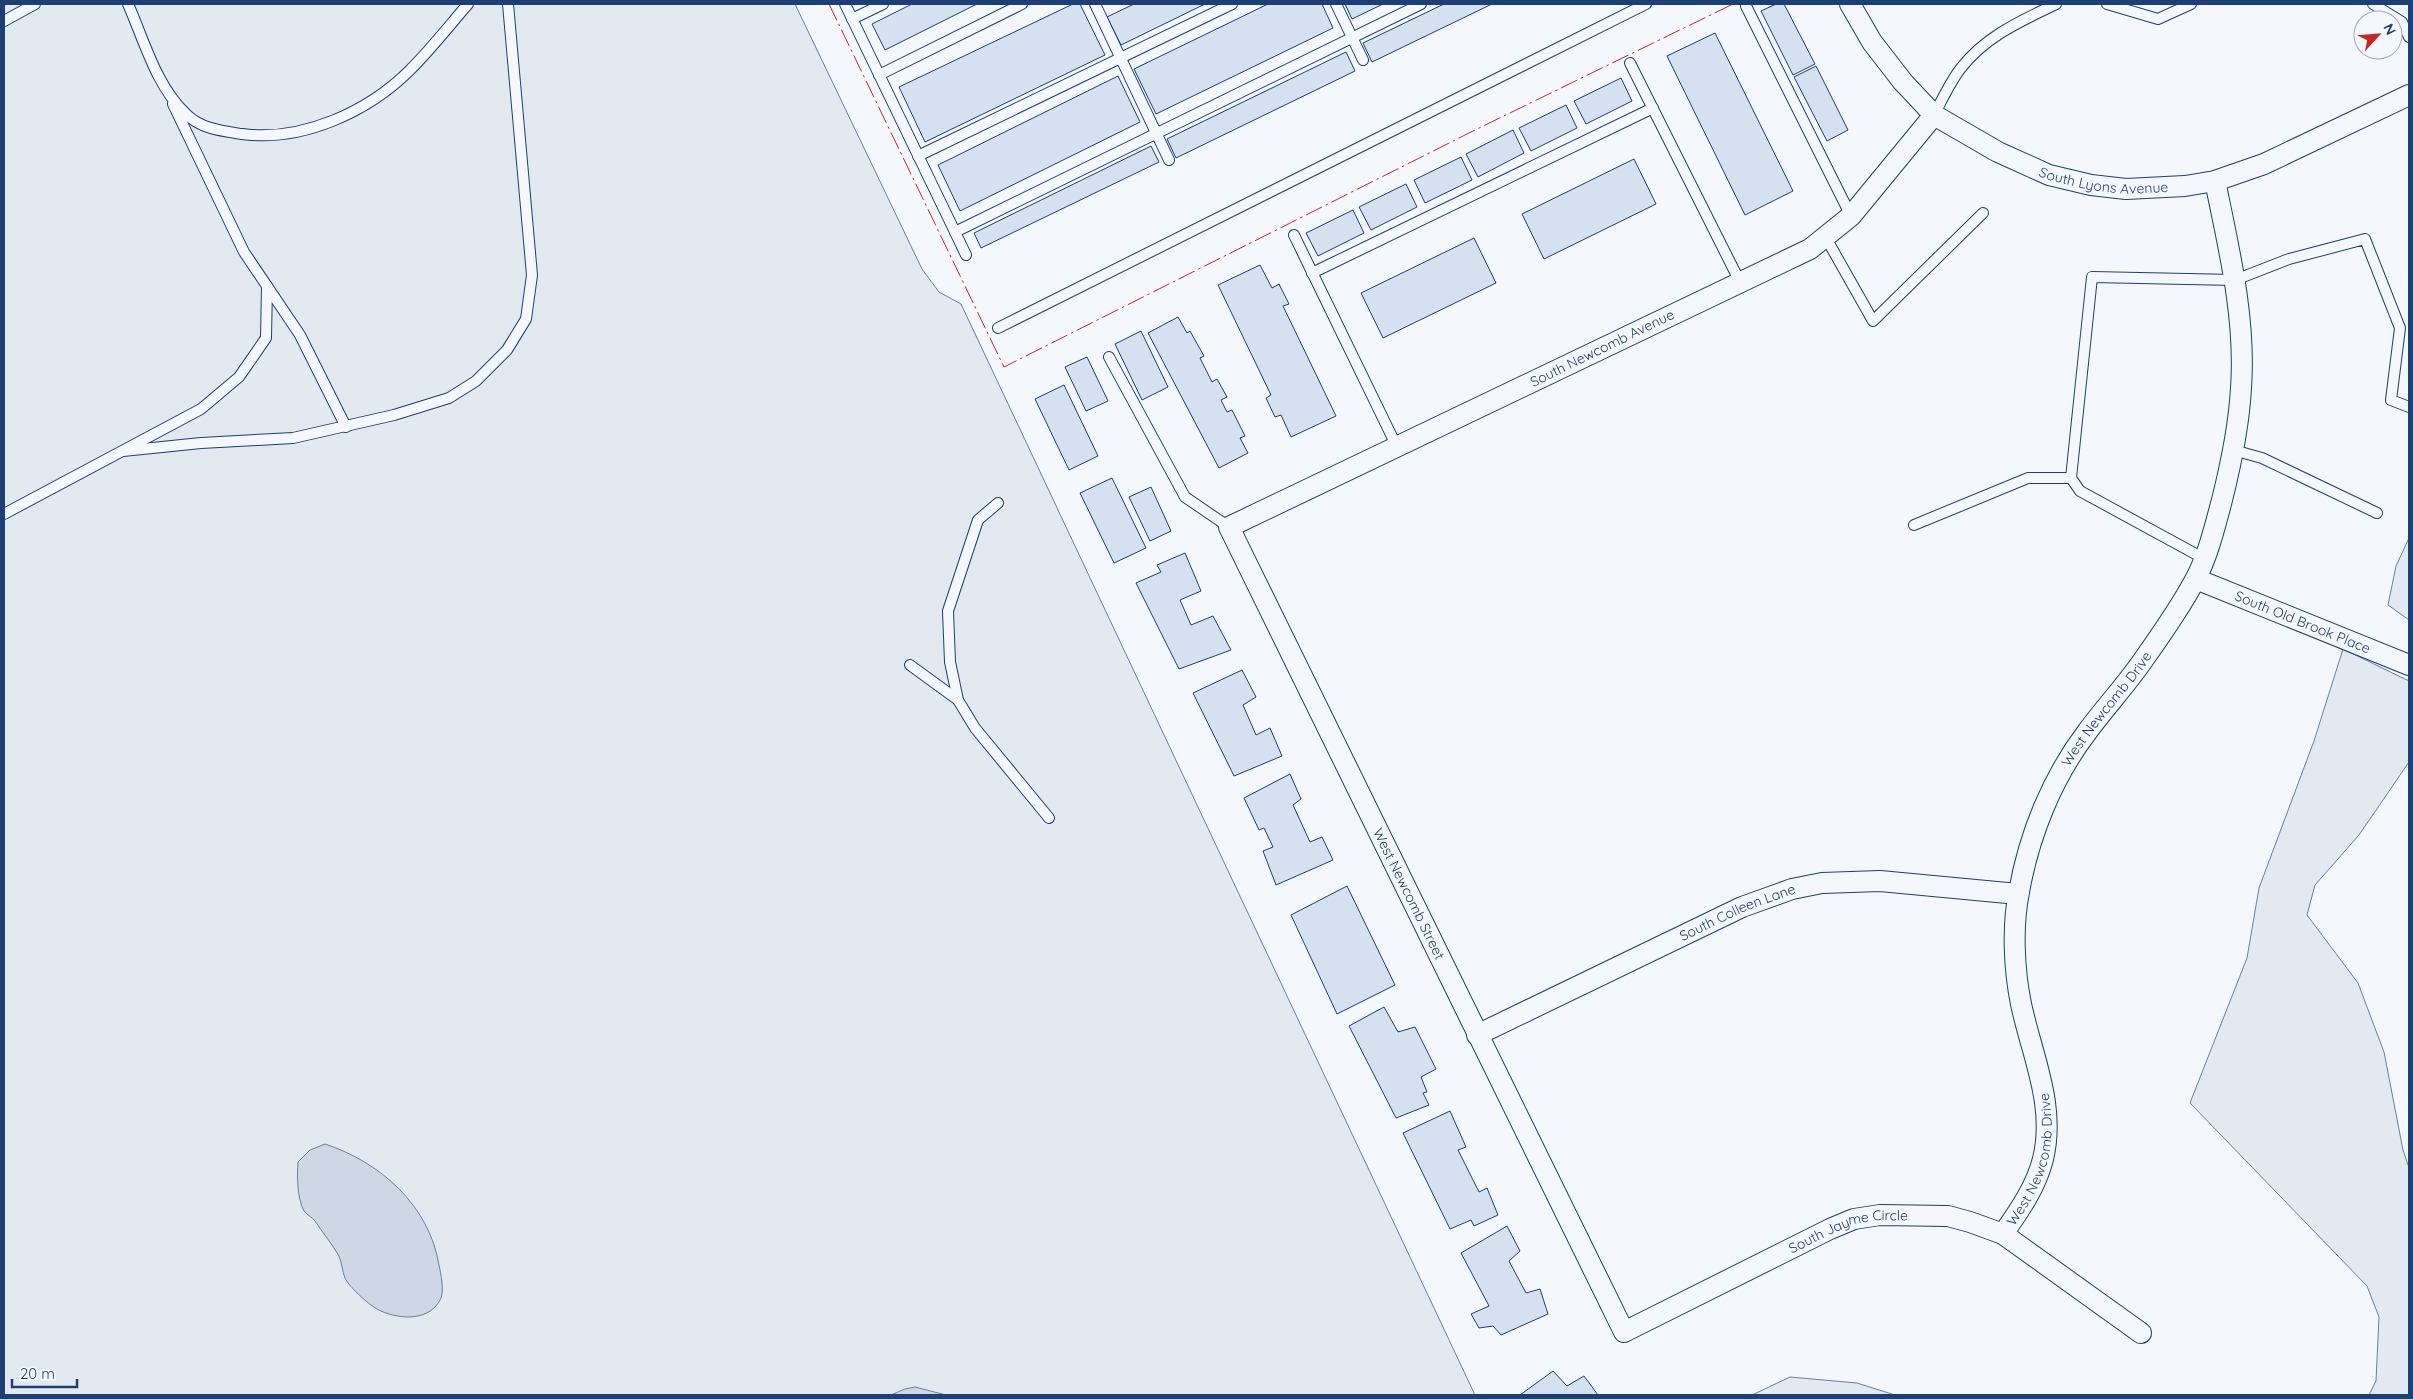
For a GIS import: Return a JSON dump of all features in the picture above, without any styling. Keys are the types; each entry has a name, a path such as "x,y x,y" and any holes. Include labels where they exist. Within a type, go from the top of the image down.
{"street":[{"name":"South Lyons Avenue","path":"1850,4 1872,42 1903,82 1934,115 1998,152 2049,175 2091,185 2126,190 2215,182 2264,164 2409,95"},
{"name":"South Newcomb Avenue","path":"1229,527 1810,249 1852,216 1934,115"},
{"name":"West Newcomb Drive","path":"2003,1234 2023,1206 2034,1182 2042,1160 2047,1124 2044,1090 2021,1005 2016,969 2018,894 2029,848 2045,804 2066,764 2086,733 2148,653 2196,578 2217,520 2233,450 2241,386 2241,349 2235,280 2215,182"},
{"name":"West Newcomb Street","path":"1229,527 1588,1260"},
{"name":"South Old Brook Place","path":"2196,578 2409,665"},
{"name":"South Colleen Lane","path":"1477,1035 1742,907 1792,889 1822,883 1880,881 2018,894"},
{"name":"South Jayme Circle","path":"1588,1260 1624,1332 1830,1229 1854,1219 1880,1215 1948,1216 2003,1234 2141,1333"}],"lane":[{"path":"4,21 35,4"},
{"path":"128,4 166,90 244,252 300,335 346,428"},
{"path":"166,90 187,115 213,130 261,137 307,130 344,116 394,83 410,70 468,4"},
{"path":"123,452 202,443 293,438 346,428 449,398 482,375 507,350 526,319 532,275 508,4"},
{"path":"845,4 966,255"},
{"path":"852,19 883,4"},
{"path":"879,75 1022,4"},
{"path":"1095,4 1169,160"},
{"path":"918,156 1232,4"},
{"path":"1336,4 1363,60"},
{"path":"955,232 1421,4"},
{"path":"998,328 1646,4"},
{"path":"1934,115 1960,69 1982,45 2004,29 2056,4"},
{"path":"2108,4 2158,19 2191,4"},
{"path":"2373,4 2402,22 2409,37"},
{"path":"1746,6 1852,216"},
{"path":"1630,62 1740,282"},
{"path":"1312,273 1653,108"},
{"path":"1826,238 1873,321 1983,213"},
{"path":"1294,235 1397,447"},
{"path":"2203,558 2080,491 2071,478 2092,277 2235,280 2289,259 2366,239 2405,330 2391,400 2409,407"},
{"path":"4,514 201,409 239,377 266,338 267,286"},
{"path":"1109,357 1185,497 1229,527"},
{"path":"2233,450 2262,458 2378,513"},
{"path":"1914,525 2028,478 2071,478"},
{"path":"998,502 978,520 948,611 950,662 958,700 975,728 1049,818"},
{"path":"910,665 958,700"}],"shaded area":[{"path":"4,4 795,4 922,269 939,292 961,304 1475,1395 4,1395"},
{"path":"2409,538 2409,620 2388,605 2396,566"},
{"path":"2343,649 2409,681 2409,762 2359,835 2315,885 2307,915 2358,983 2384,1052 2403,1150 2409,1168 2409,1395 2369,1395 2376,1381 2379,1317 2367,1286 2190,1103 2247,958 2259,888 2314,741"},
{"path":"325,1144 365,1162 383,1174 413,1205 425,1223 433,1243 440,1269 442,1286 441,1298 430,1311 423,1315 406,1317 389,1314 372,1306 347,1282 339,1256 315,1221 304,1211 299,1194 298,1162 310,1150"},
{"path":"1790,1377 1857,1383 1895,1395 1752,1395"},
{"path":"915,1387 946,1395 891,1395"}],"building":[{"path":"912,4 977,4 885,50 872,24"},
{"path":"1073,4 1080,4 1105,55 925,142 899,87"},
{"path":"1134,4 1205,4 1121,45 1107,17"},
{"path":"1268,4 1322,4 1333,28 1156,114 1134,69"},
{"path":"1345,4 1383,4 1352,19"},
{"path":"1444,4 1492,4 1372,62 1363,43"},
{"path":"1776,4 1784,4 1815,64 1793,75 1761,11"},
{"path":"1715,33 1793,191 1745,215 1667,56"},
{"path":"1346,52 1355,71 1176,158 1167,139"},
{"path":"1816,66 1848,130 1827,141 1794,77"},
{"path":"1118,76 1140,122 960,211 938,165"},
{"path":"1621,78 1632,101 1586,124 1574,101"},
{"path":"1566,105 1577,128 1531,151 1519,128"},
{"path":"1513,130 1524,153 1478,177 1466,154"},
{"path":"1151,146 1159,162 981,248 974,233"},
{"path":"1461,157 1472,180 1425,203 1414,180"},
{"path":"1634,159 1656,204 1544,259 1522,214"},
{"path":"1406,184 1417,207 1371,230 1359,207"},
{"path":"1353,210 1364,233 1318,256 1306,233"},
{"path":"1474,238 1496,283 1383,338 1361,293"},
{"path":"1260,265 1272,288 1279,284 1289,304 1283,306 1336,416 1291,437 1281,415 1275,417 1266,398 1271,395 1218,285"},
{"path":"1178,317 1187,333 1190,331 1204,356 1200,358 1212,382 1217,379 1227,397 1221,400 1227,412 1232,410 1245,436 1240,438 1248,453 1219,468 1148,333"},
{"path":"1141,331 1168,387 1142,400 1115,344"},
{"path":"1087,357 1108,401 1086,411 1065,367"},
{"path":"1064,385 1098,456 1069,470 1035,399"},
{"path":"1112,478 1146,548 1114,563 1080,493"},
{"path":"1151,487 1171,531 1150,541 1129,497"},
{"path":"1185,553 1201,591 1180,600 1191,625 1213,616 1231,650 1179,669 1136,583 1161,572 1157,565"},
{"path":"1242,670 1256,697 1243,705 1256,735 1270,728 1282,756 1234,776 1193,693"},
{"path":"1290,774 1301,799 1293,805 1310,842 1322,837 1333,860 1276,885 1263,851 1273,847 1264,828 1259,830 1244,798"},
{"path":"1347,886 1395,985 1337,1014 1291,915"},
{"path":"1384,1007 1398,1032 1415,1027 1436,1069 1421,1077 1427,1092 1423,1093 1429,1105 1396,1118 1349,1026"},
{"path":"1450,1111 1466,1147 1458,1150 1479,1192 1487,1188 1498,1215 1474,1226 1471,1220 1450,1229 1403,1133"},
{"path":"1507,1226 1520,1251 1509,1261 1526,1293 1540,1289 1548,1314 1501,1335 1493,1326 1479,1328 1471,1314 1489,1306 1461,1253"},
{"path":"1553,1371 1567,1386 1584,1376 1598,1395 1520,1395"}],"power":[{"path":"829,4 1004,367 1473,131 1733,4"}]}
